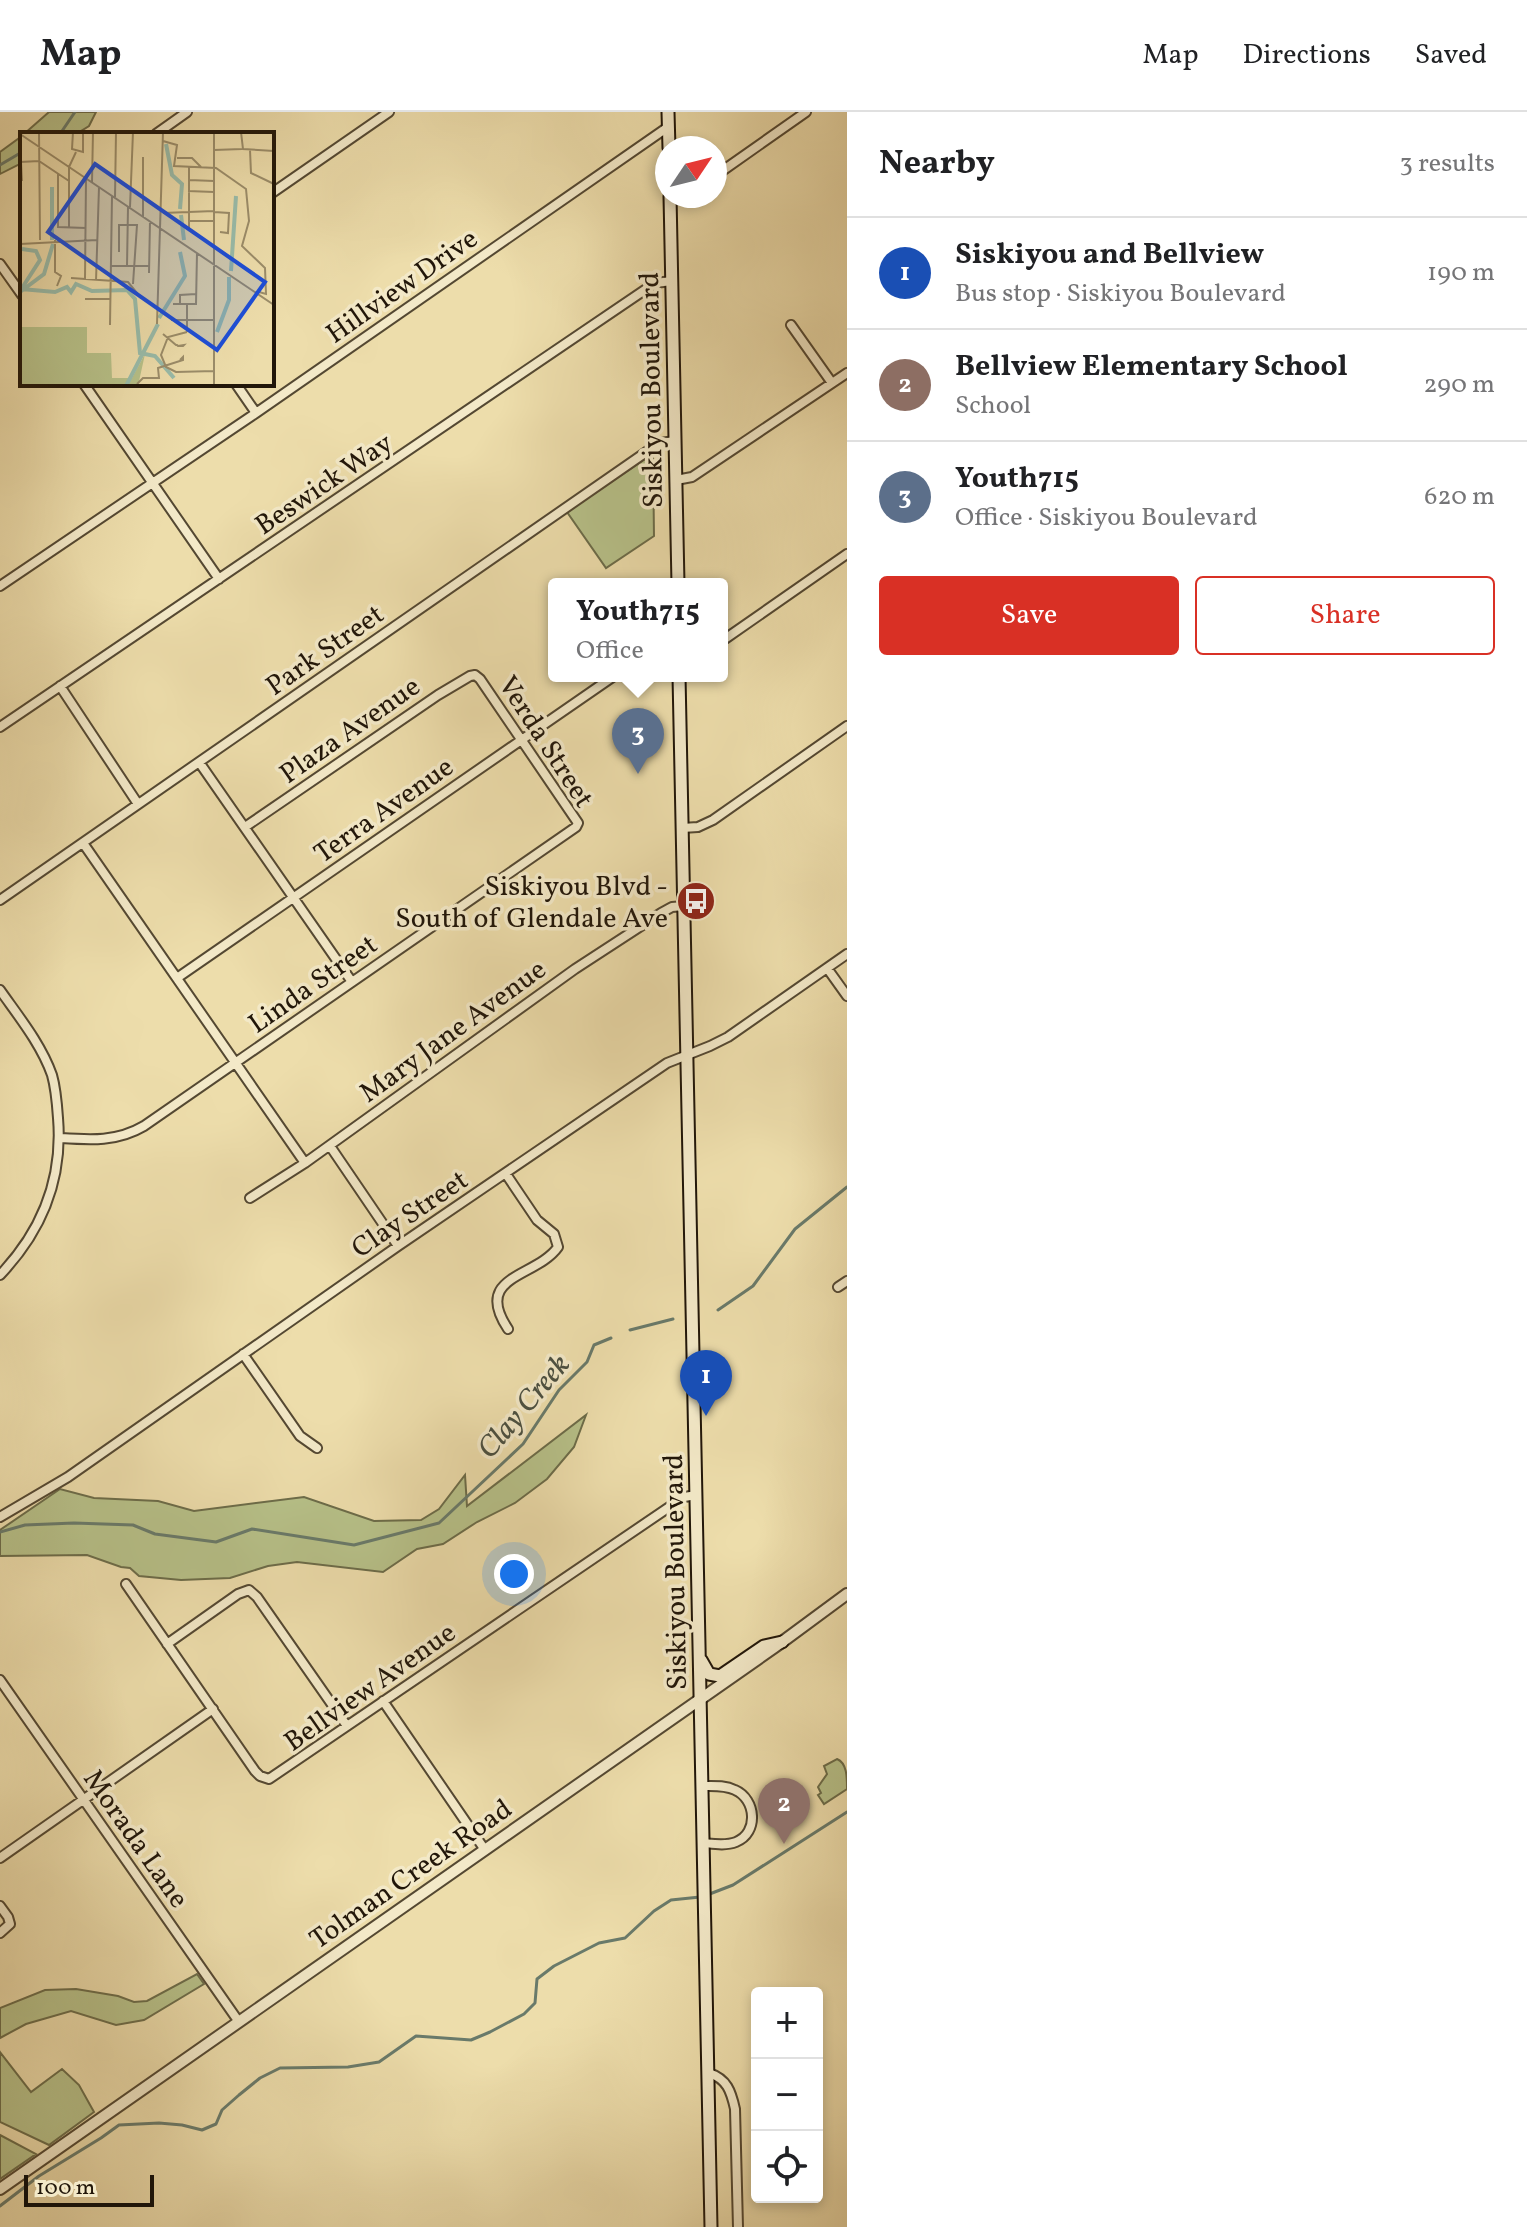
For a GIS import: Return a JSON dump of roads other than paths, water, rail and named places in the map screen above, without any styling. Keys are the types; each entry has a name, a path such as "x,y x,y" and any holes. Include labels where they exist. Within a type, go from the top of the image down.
{"main road":[{"path":"668,112 668,136"},
{"name":"Siskiyou Boulevard","path":"670,208 678,578"},
{"name":"Siskiyou Boulevard","path":"679,682 711,2227"},
{"path":"700,1660 709,1674 720,1676 764,1646 782,1642"}],"street":[{"path":"159,132 187,112"},
{"path":"727,168 806,112"},
{"path":"274,192 384,113"},
{"name":"Hillview Drive","path":"0,586 668,127"},
{"path":"0,264 20,292"},
{"name":"Beswick Way","path":"0,727 655,283 672,281"},
{"path":"791,325 832,383"},
{"path":"676,480 692,477 847,373"},
{"path":"85,386 219,579"},
{"path":"237,386 256,413"},
{"name":"Park Street","path":"0,900 652,448 660,443 675,441"},
{"path":"728,637 847,554"},
{"name":"Plaza Avenue","path":"245,827 454,684 475,675 480,679"},
{"name":"Verda Street","path":"480,679 577,819 576,827"},
{"name":"Terra Avenue","path":"177,978 605,682"},
{"path":"60,686 138,804"},
{"path":"682,828 698,827 713,820 847,726"},
{"path":"199,762 352,982"},
{"name":"Linda Street","path":"60,1138 103,1140 131,1133 576,827"},
{"path":"83,843 305,1163"},
{"name":"Mary Jane Avenue","path":"250,1198 330,1146 575,969 661,913 672,907 684,906"},
{"name":"Clay Street","path":"0,1517 68,1477 398,1246 667,1063 728,1037 847,954"},
{"path":"827,968 847,996"},
{"path":"0,990 48,1066 56,1094 60,1138 56,1176 43,1214 23,1249 0,1275"},
{"path":"330,1146 398,1246"},
{"path":"506,1174 537,1220 554,1234 558,1247 550,1256 511,1278 500,1289 497,1306 508,1329"},
{"path":"838,1287 847,1281"},
{"path":"243,1354 300,1436 317,1448"},
{"name":"Bellview Avenue","path":"126,1584 255,1771 265,1779 274,1778 684,1497 697,1495"},
{"path":"167,1644 238,1594 249,1590 347,1726"},
{"name":"Tolman Creek Road","path":"0,2189 847,1594"},
{"name":"Morada Lane","path":"0,1680 239,2022"},
{"path":"383,1701 485,1850"},
{"path":"0,1858 213,1709"},
{"path":"703,1786 740,1792 751,1811 752,1822 749,1833 734,1843 704,1843"},
{"path":"0,1906 10,1924 0,1933"},
{"path":"709,2073 724,2080 735,2109 738,2227"}],"waterway":[{"path":"61,132 75,112"},
{"path":"0,165 20,153"},
{"name":"Clay Creek","path":"718,1310 753,1286 795,1229 847,1187"},
{"name":"Clay Creek","path":"630,1330 673,1319"},
{"name":"Clay Creek","path":"0,1532 25,1525 133,1525 155,1534 216,1542 252,1529 354,1545 439,1523 523,1444 559,1390 587,1362 594,1345 611,1338"},
{"path":"707,1895 733,1885 847,1812"},
{"path":"0,2206 39,2176 119,2125 159,2123 202,2130 216,2124 222,2110 260,2078 280,2068 348,2067 379,2062 416,2036 471,2040 490,2032 524,2014 535,2003 537,1979 554,1966 599,1943 625,1938 671,1900 700,1897"}],"place":[{"name":"Youth715","path":"638,774"},
{"name":"Siskiyou Blvd - South of Glendale Ave","path":"696,901"},
{"name":"Siskiyou and Bellview","path":"706,1416"},
{"name":"Bellview Elementary School","path":"784,1844"}]}
